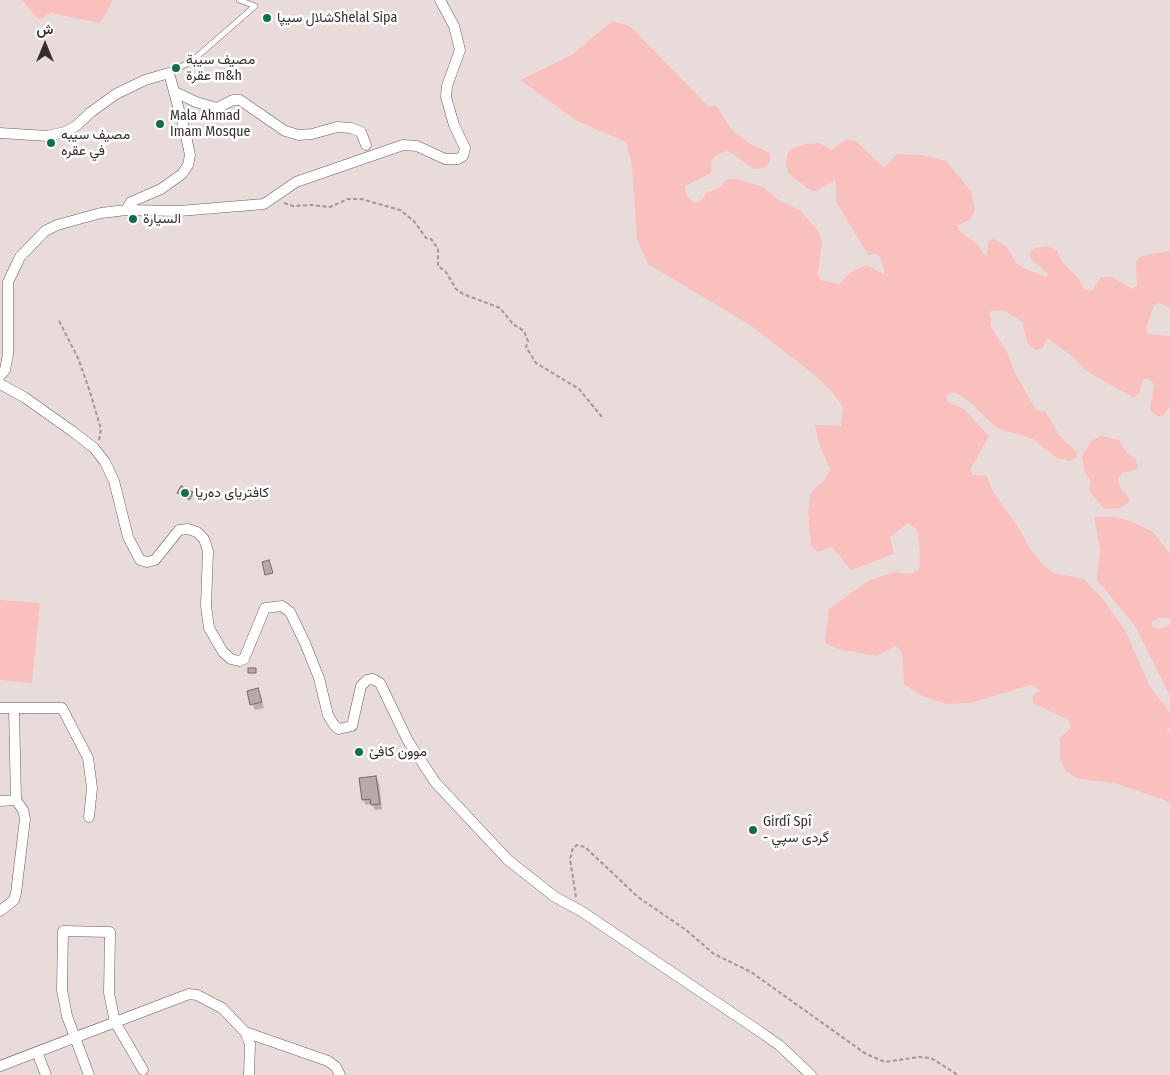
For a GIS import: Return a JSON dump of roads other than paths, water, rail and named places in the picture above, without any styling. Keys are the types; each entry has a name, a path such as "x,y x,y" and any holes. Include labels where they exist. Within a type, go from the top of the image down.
{"street":[{"path":"0,376 5,370 8,354 8,282 20,257 44,231 57,225 101,212 126,210 171,212 249,207 264,204 296,182 404,145 417,146 453,160 462,156 465,152 464,142 454,125 446,97 447,86 460,50 454,26 440,0"},
{"path":"0,133 47,136 65,132 76,126 91,112 116,94 145,80 170,73 190,155 188,165 182,174 160,189 131,202 126,210"},
{"path":"175,92 196,102 217,108 233,100 240,100 286,131 299,135 312,134 337,127 352,128 361,132 366,145"},
{"path":"0,384 24,397 94,448 105,462 114,481 128,537 140,560 147,562 156,560 179,530 188,529 197,532 204,539 208,552 206,606 209,628 223,652 231,659 238,661 244,659 265,608 273,605 282,606 290,612 305,643 319,678 328,715 334,726 340,729 352,726 361,686 367,680 373,679 380,683 408,741 435,782 508,860 555,897 576,909 779,1045 811,1075"},
{"path":"0,708 62,708 88,758 92,788 89,817"},
{"path":"0,911 14,900 16,893 25,819 23,810 16,800 14,709"},
{"path":"0,801 16,800"},
{"path":"89,1075 67,1016 62,990 63,931 110,932 109,993 115,1022 143,1070"},
{"path":"0,1066 181,996 196,995 222,1008 245,1032 250,1044 250,1075"},
{"path":"245,1032 328,1061 336,1067 340,1075"},
{"path":"38,1052 46,1075"}],"lane":[{"path":"170,73 192,61 255,6 239,0"}],"place":[{"name":"شلال سیپاShelal Sipa","path":"267,18"},
{"name":"مصيف سيبة عقرة m&h","path":"176,68"},
{"name":"Mala Ahmad Imam Mosque","path":"160,124"},
{"name":"مصيف سيبه في عقره","path":"51,143"},
{"name":"السيارة","path":"133,219"},
{"name":"کافتریای دەریا","path":"185,493"},
{"name":"موون کافێ","path":"359,752"},
{"name":"Girdî Spî - گردی سپي","path":"753,830"}]}
